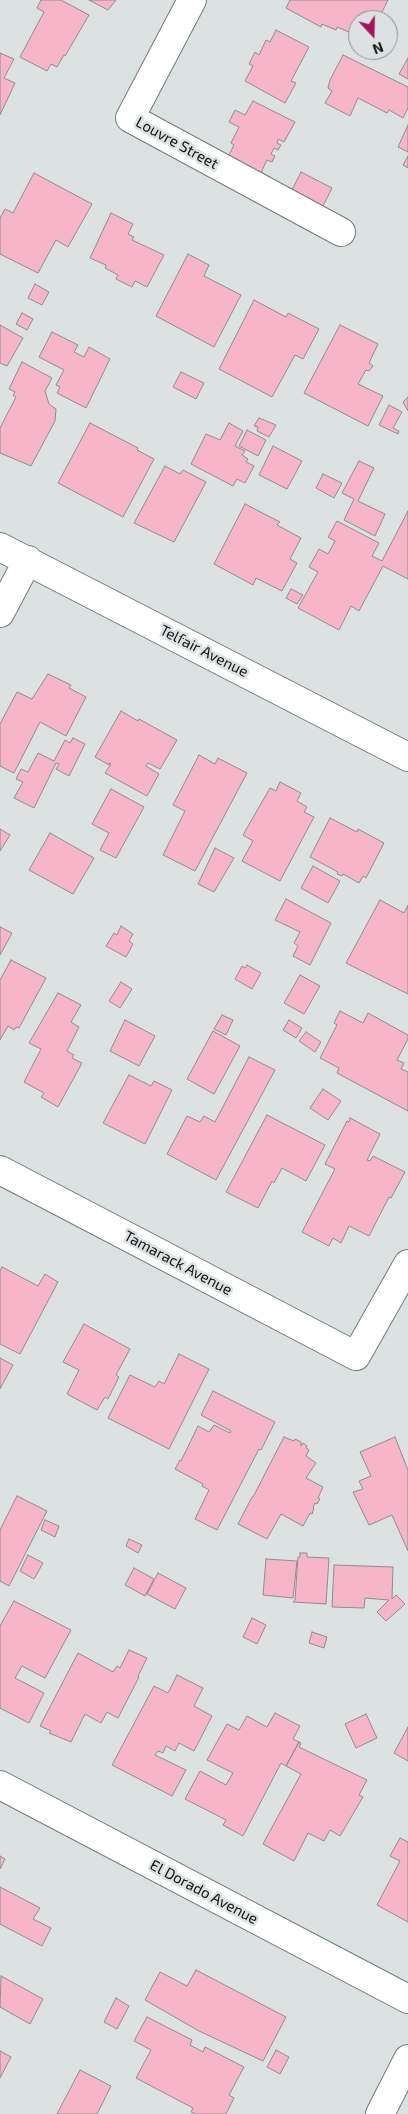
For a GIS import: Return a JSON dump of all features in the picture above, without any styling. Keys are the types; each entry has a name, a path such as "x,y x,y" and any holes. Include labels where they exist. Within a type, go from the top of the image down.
{"street":[{"name":"Louvre Street","path":"192,0 130,118 341,232"},
{"name":"Telfair Avenue","path":"0,546 408,757"},
{"path":"0,614 28,560"},
{"name":"Tamarack Avenue","path":"0,1170 356,1356 408,1264"},
{"name":"El Dorado Avenue","path":"0,1785 408,1999"},
{"path":"380,2114 408,2059"}],"building":[{"path":"41,0 61,0 89,15 57,67 51,64 47,71 20,57 44,12 37,8"},
{"path":"89,0 116,0 108,10"},
{"path":"290,0 388,0 383,10 348,10 348,32 337,27 336,30 322,24 321,27 286,8"},
{"path":"276,30 309,47 291,81 296,83 285,103 245,81 253,66 249,64 255,52 259,55 266,40 270,42"},
{"path":"0,53 14,59 4,78 15,83 0,115"},
{"path":"343,55 348,57 348,60 353,60 408,87 408,108 403,118 389,110 387,113 358,98 350,116 325,103 332,91 328,88"},
{"path":"408,58 408,79 399,74"},
{"path":"253,101 295,122 284,142 278,139 277,143 281,145 278,150 274,148 271,154 275,156 272,162 267,160 257,181 228,157 234,145 231,143 239,127 229,122 235,110 245,115"},
{"path":"408,125 408,152 398,147"},
{"path":"408,156 408,168 403,165"},
{"path":"301,172 332,188 319,214 288,198"},
{"path":"34,173 92,204 68,247 56,240 38,273 0,254 0,218 5,209 13,213"},
{"path":"111,213 133,224 128,234 134,237 132,240 164,255 147,287 135,281 132,287 116,279 118,275 105,268 106,265 90,258"},
{"path":"188,254 209,265 204,276 241,295 214,347 156,316"},
{"path":"35,284 49,292 42,305 28,298"},
{"path":"254,300 286,317 288,313 319,329 303,359 295,355 272,397 219,369"},
{"path":"22,313 33,319 27,330 16,324"},
{"path":"0,325 23,338 7,366 0,363"},
{"path":"340,325 378,344 369,363 373,366 369,371 366,370 358,384 383,396 368,426 304,393"},
{"path":"52,332 78,345 74,352 84,357 89,347 110,359 86,408 57,393 60,387 56,385 64,370 39,357"},
{"path":"22,362 52,378 45,391 49,404 56,409 55,421 31,466 0,453 0,428 16,397 13,395 15,392 9,389"},
{"path":"181,372 204,383 196,399 173,387"},
{"path":"408,397 408,411 403,402"},
{"path":"389,405 402,412 393,428 399,431 398,434 379,425"},
{"path":"259,418 276,425 269,437 257,431 258,427 254,426"},
{"path":"90,423 138,448 137,450 154,459 123,517 58,483"},
{"path":"229,423 243,431 235,446 245,451 242,455 248,459 246,462 254,466 245,483 237,479 233,486 191,464 206,434 220,440"},
{"path":"247,430 266,440 258,456 239,446"},
{"path":"273,446 302,461 287,489 259,475"},
{"path":"359,461 374,468 358,501 385,514 375,536 344,520 354,499 342,493"},
{"path":"165,466 180,474 183,470 206,482 174,542 134,523"},
{"path":"323,474 342,483 334,498 316,488"},
{"path":"245,504 280,522 277,525 301,538 290,559 297,563 282,591 256,578 253,585 214,564"},
{"path":"408,511 408,579 383,566 359,611 351,606 339,630 298,608 318,572 309,567 319,549 328,554 335,541 328,537 337,521 379,543 372,556 382,561"},
{"path":"291,589 303,595 297,604 286,598"},
{"path":"48,674 71,685 69,688 86,697 66,736 40,722 14,773 0,766 0,724 17,692 32,699"},
{"path":"121,711 177,740 160,769 148,763 146,766 159,774 147,796 105,773 111,764 109,763 109,765 95,757"},
{"path":"73,738 85,744 69,776 56,769 59,764 56,763 34,808 14,798 23,782 16,779 21,769 28,772 38,753 54,761 65,740 70,743"},
{"path":"199,755 215,764 218,758 247,773 195,871 163,855 185,811 173,805"},
{"path":"280,782 301,793 297,801 307,807 304,812 314,817 280,881 242,861 253,841 243,835 270,788 276,791"},
{"path":"111,789 144,807 116,858 100,850 109,833 92,824"},
{"path":"330,818 357,832 358,829 384,843 366,878 363,876 359,883 343,874 342,876 337,874 338,872 310,857"},
{"path":"0,829 10,835 0,851"},
{"path":"50,833 94,858 73,894 29,870"},
{"path":"215,848 234,858 214,892 198,884"},
{"path":"313,866 340,881 328,903 301,888"},
{"path":"286,899 331,923 310,965 293,956 298,946 294,943 300,932 275,920"},
{"path":"380,900 404,913 408,905 408,994 346,963"},
{"path":"121,926 133,934 129,941 133,944 126,957 106,946 114,933 117,935"},
{"path":"0,927 12,933 0,955"},
{"path":"11,960 46,978 19,1028 16,1027 14,1030 8,1026 0,1040 0,980"},
{"path":"247,965 261,973 252,989 235,979 242,966 245,968"},
{"path":"300,975 320,986 304,1014 284,1003"},
{"path":"121,982 132,989 120,1008 109,1001"},
{"path":"58,993 81,1005 71,1022 79,1027 67,1051 74,1055 72,1058 82,1063 58,1107 41,1097 44,1093 24,1082 41,1049 29,1043"},
{"path":"340,1011 363,1023 368,1013 408,1035 408,1039 397,1060 404,1063 401,1069 408,1072 408,1111 337,1073 339,1068 320,1058 337,1025 334,1023"},
{"path":"222,1015 233,1020 226,1035 214,1029"},
{"path":"125,1020 155,1036 139,1066 110,1051"},
{"path":"289,1020 302,1028 296,1038 283,1030"},
{"path":"213,1031 240,1046 214,1094 187,1079"},
{"path":"306,1032 321,1042 315,1052 299,1041"},
{"path":"249,1057 275,1070 216,1180 167,1154 187,1116 200,1122 204,1116 215,1122"},
{"path":"129,1075 151,1086 154,1081 172,1090 145,1144 103,1123"},
{"path":"323,1089 341,1101 328,1120 310,1108"},
{"path":"267,1115 325,1145 306,1181 282,1168 274,1183 272,1181 258,1208 226,1192"},
{"path":"350,1118 380,1134 367,1160 370,1161 373,1156 405,1172 391,1198 389,1197 369,1236 349,1226 341,1243 333,1238 329,1246 302,1232 335,1169 325,1164"},
{"path":"2,1267 38,1286 45,1274 58,1282 20,1354 0,1344 0,1271"},
{"path":"84,1324 130,1349 116,1375 119,1377 108,1399 105,1397 97,1410 67,1394 79,1370 63,1362"},
{"path":"179,1354 209,1369 169,1449 108,1418 130,1375 155,1387 159,1381 164,1384"},
{"path":"0,1358 13,1365 0,1389"},
{"path":"213,1391 275,1422 217,1530 195,1519 209,1490 202,1486 203,1484 175,1469 181,1461 198,1426 209,1432 214,1425 230,1433 231,1431 201,1415"},
{"path":"284,1437 301,1442 301,1446 303,1443 307,1446 306,1448 309,1450 306,1456 316,1463 306,1478 323,1487 318,1498 320,1499 317,1504 315,1503 312,1514 310,1513 303,1526 281,1514 267,1539 238,1524"},
{"path":"395,1437 408,1470 408,1551 392,1515 369,1525 353,1492 363,1489 359,1481 371,1476 360,1452"},
{"path":"17,1496 47,1511 9,1586 0,1581 0,1530"},
{"path":"45,1520 59,1526 55,1537 41,1530"},
{"path":"129,1539 142,1545 138,1553 126,1546"},
{"path":"300,1553 307,1553 307,1557 329,1558 326,1604 293,1602 295,1600 298,1557 300,1557"},
{"path":"28,1555 43,1563 34,1579 20,1571"},
{"path":"266,1559 297,1561 293,1598 263,1595"},
{"path":"334,1565 393,1567 392,1599 396,1595 405,1604 386,1621 377,1612 389,1600 365,1598 364,1608 332,1607"},
{"path":"134,1568 154,1579 145,1596 125,1585"},
{"path":"158,1573 186,1588 175,1609 147,1594"},
{"path":"14,1601 71,1630 45,1678 22,1666 15,1678 44,1693 29,1723 0,1708 0,1626"},
{"path":"252,1618 266,1625 257,1644 243,1637"},
{"path":"312,1632 327,1637 324,1648 309,1643"},
{"path":"129,1650 147,1658 118,1718 107,1712 101,1723 85,1714 71,1742 49,1733 51,1731 40,1726 78,1653 113,1672 117,1666 120,1668"},
{"path":"177,1675 203,1688 194,1706 212,1716 194,1751 179,1743 175,1751 166,1746 163,1753 158,1751 155,1755 186,1770 172,1796 112,1765 154,1686 168,1693"},
{"path":"275,1713 300,1726 293,1739 299,1742 286,1766 281,1763 243,1836 223,1825 226,1820 185,1799 200,1771 226,1785 233,1773 207,1760 227,1724 239,1730 247,1716 267,1727"},
{"path":"366,1714 377,1738 356,1748 345,1724"},
{"path":"408,1727 408,1761 394,1753"},
{"path":"299,1742 301,1743 299,1747 367,1780 359,1795 363,1797 340,1836 330,1830 324,1841 308,1833 294,1861 263,1844 301,1774 286,1766"},
{"path":"400,1838 408,1842 408,1922 377,1905 400,1861 390,1856"},
{"path":"0,1856 5,1859 0,1869"},
{"path":"0,1887 40,1908 33,1919 51,1928 42,1946 0,1924"},
{"path":"196,1970 286,2017 263,2061 199,2031 145,2000 160,1972 187,1986"},
{"path":"1,1976 43,1999 30,2024 0,2007"},
{"path":"116,1998 129,2006 117,2029 104,2022"},
{"path":"147,2017 192,2040 190,2045 203,2052 205,2047 244,2067 229,2095 234,2098 226,2114 196,2114 191,2112 193,2108 136,2078 151,2050 134,2041"},
{"path":"276,2050 289,2057 280,2074 267,2067"},
{"path":"0,2051 11,2057 0,2078"},
{"path":"80,2070 111,2086 97,2114 57,2114"}]}
